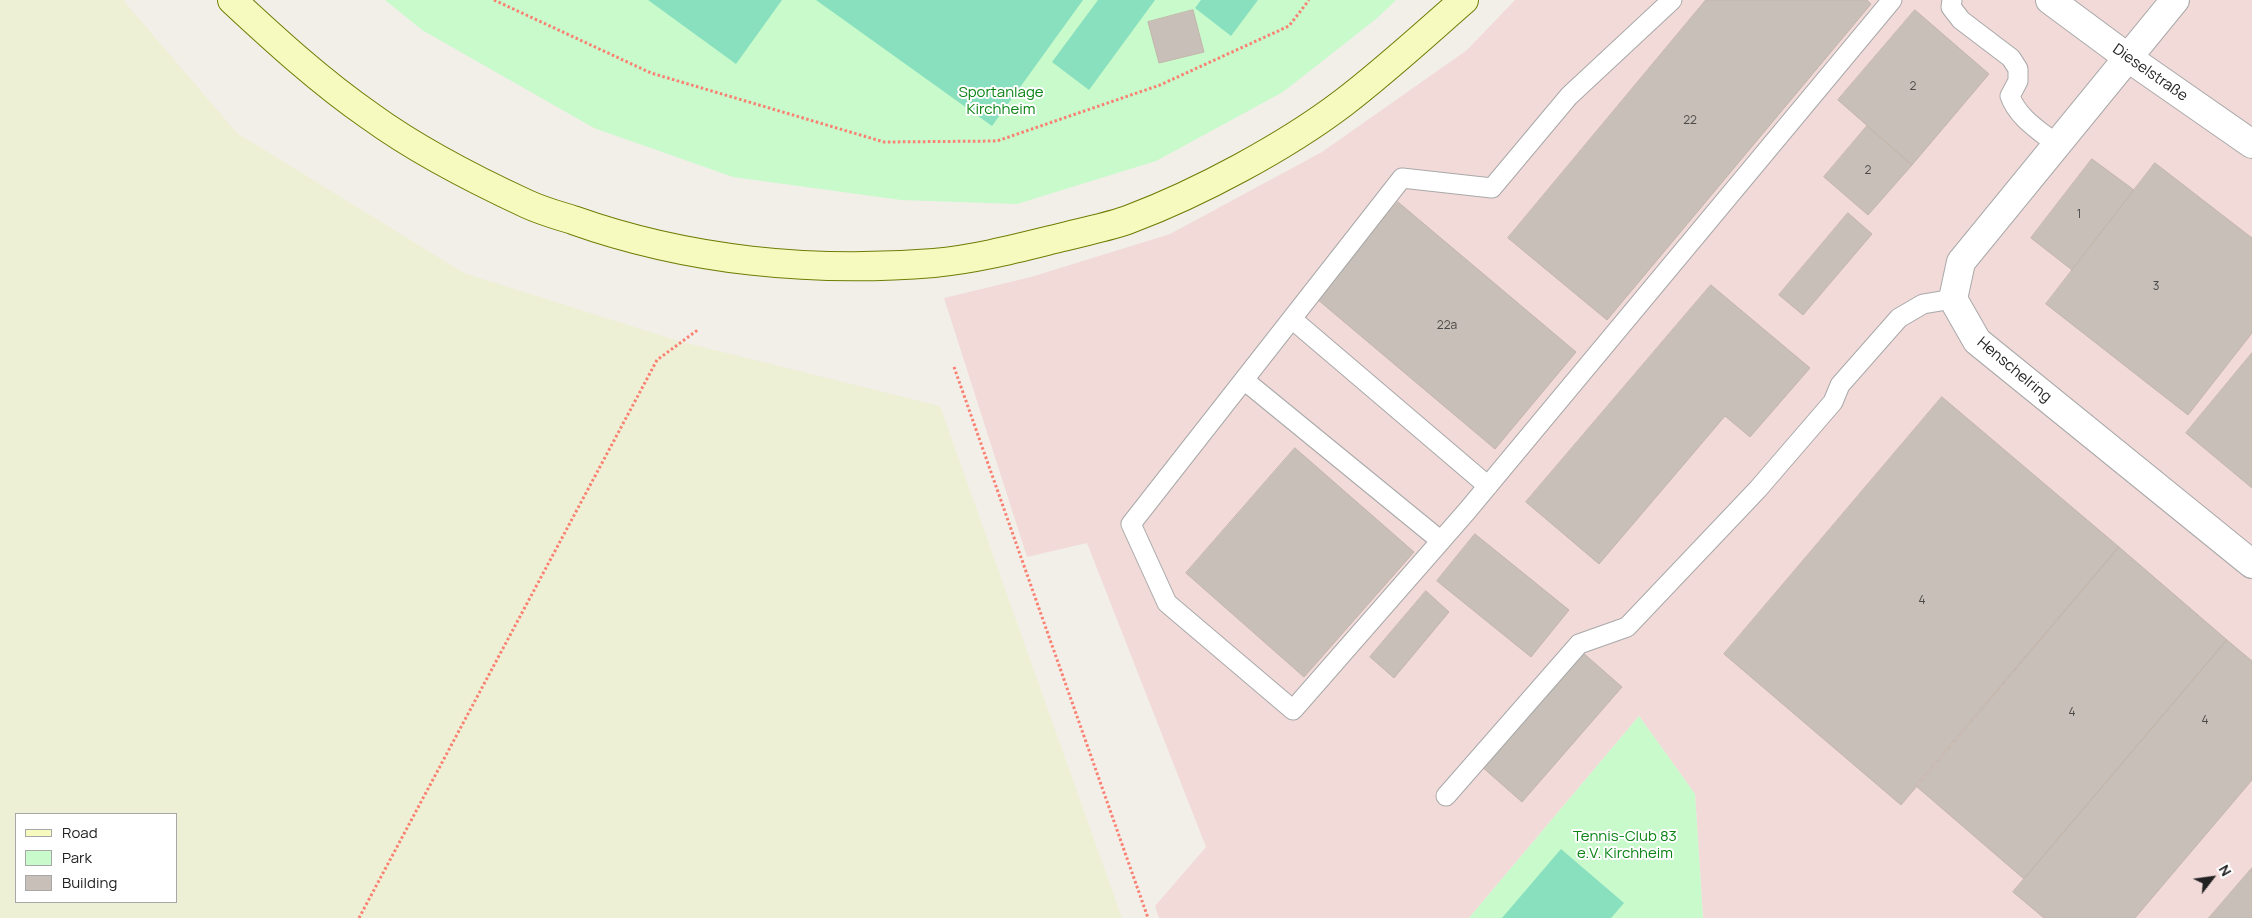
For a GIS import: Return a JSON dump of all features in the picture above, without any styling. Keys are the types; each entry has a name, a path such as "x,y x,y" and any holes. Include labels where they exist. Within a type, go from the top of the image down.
{"main road":[{"path":"232,0 286,49 371,117 447,164 530,205 613,235 702,254 780,264 853,267 938,262 1021,248 1128,220 1212,181 1272,149 1333,110 1393,63 1464,0"}],"street":[{"name":"Dieselstraße","path":"2050,0 2127,57 2252,144"},
{"path":"1953,299 1960,262 2175,0"},
{"name":"Henschelring","path":"1953,299 1977,341 2252,564"}],"lane":[{"path":"1672,0 1569,96 1492,188 1402,178 1131,524 1167,603 1293,710 1488,486 1892,0"},
{"path":"1952,0 1951,8 1961,20 2011,58 2018,69 2018,81 2010,96 2012,103 2021,115 2056,144"},
{"path":"1446,796 1579,644 1627,627 1738,510 1833,402 1840,386 1899,318 1923,304 1953,299"},
{"path":"1292,319 1488,486"},
{"path":"1244,380 1441,541"}],"path":[{"path":"494,0 651,73 884,142 894,142 997,141 1160,85 1289,26 1309,0"},
{"path":"358,918 657,360 699,329"},
{"path":"954,366 1148,918"}],"shaded area":[{"path":"1515,0 2252,0 2252,918 1703,918 1695,794 1639,716 1469,918 1159,918 1155,906 1206,847 1087,543 1027,557 944,298 1031,277 1170,234 1322,152 1467,50"}],"green space":[{"path":"0,0 123,0 237,133 464,273 682,342 940,406 1122,918 0,918"},
{"name":"Sportanlage Kirchheim","path":"385,0 1396,0 1376,19 1283,92 1156,161 1017,204 901,200 733,177 594,128 422,30"},
{"path":"648,0 782,0 736,64"},
{"path":"816,0 1083,0 992,126"},
{"path":"1098,0 1155,0 1089,90 1052,62"},
{"path":"1201,0 1258,0 1231,36 1195,8"},
{"name":"Tennis-Club 83 e.V. Kirchheim","path":"1639,716 1695,794 1703,918 1469,918"},
{"path":"1561,849 1624,903 1611,918 1502,918"}],"building":[{"path":"1706,0 1867,0 1871,4 1607,320 1508,238"},
{"path":"1193,10 1204,52 1159,63 1148,22"},
{"path":"1915,10 1989,74 1912,165 1838,100"},
{"path":"1867,126 1912,165 1868,215 1824,177"},
{"path":"2092,159 2134,190 2072,270 2031,238"},
{"path":"2155,163 2252,238 2252,333 2188,415 2046,304"},
{"path":"1398,202 1576,352 1495,449 1317,299"},
{"path":"1848,213 1872,234 1803,315 1779,295"},
{"path":"1711,285 1810,368 1750,437 1725,416 1599,564 1526,502"},
{"path":"2252,353 2252,488 2186,433"},
{"path":"1942,397 2119,547 1901,805 1724,654"},
{"path":"1295,448 1414,552 1304,677 1186,573"},
{"path":"1475,534 1569,610 1531,657 1437,581"},
{"path":"2119,547 2227,640 2024,879 1916,786"},
{"path":"1426,591 1449,612 1394,678 1370,657"},
{"path":"2227,640 2252,661 2252,780 2135,918 2044,918 2013,892"},
{"path":"1581,651 1622,687 1522,802 1481,766"},
{"path":"2252,868 2252,918 2209,918"}]}
